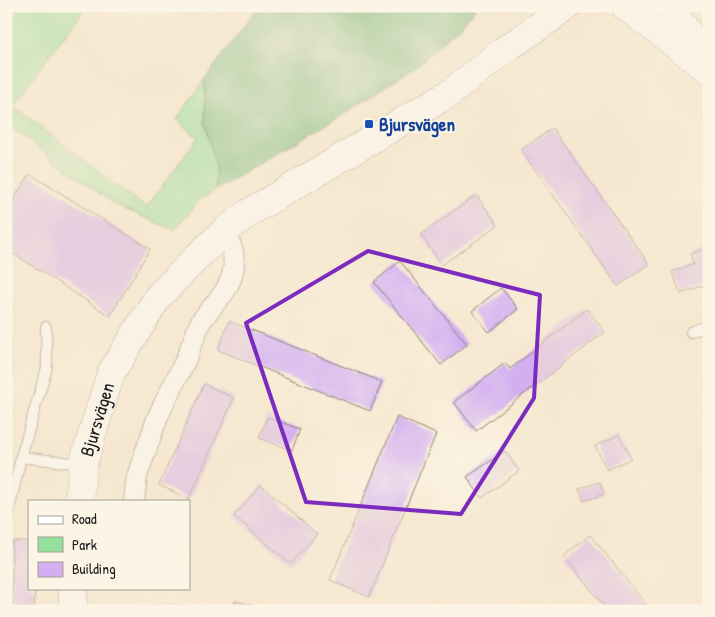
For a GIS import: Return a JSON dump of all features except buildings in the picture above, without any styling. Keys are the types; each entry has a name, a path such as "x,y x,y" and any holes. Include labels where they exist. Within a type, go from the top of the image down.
{"street":[{"name":"Bjursvägen","path":"503,51 542,6"},
{"name":"Bjursvägen","path":"79,500 83,464 111,373 158,297 199,255 226,230 250,212 450,93 503,51 568,6"},
{"path":"625,6 709,70"},
{"path":"670,6 709,63"},
{"path":"134,500 137,476 158,416 202,321 225,291 231,279 234,266 233,252 226,230"},
{"path":"72,611 73,590"}],"lane":[{"path":"691,332 709,324"},
{"path":"6,524 47,367 46,327"},
{"path":"22,457 83,464"}],"highlighted area":[{"path":"368,251 540,295 534,398 461,514 306,502 246,323"}],"green space":[{"path":"6,6 87,6 12,105 146,208 198,138 177,119 205,79 205,122 216,168 215,190 199,201 174,230 115,205 6,123"},
{"path":"259,6 477,6 463,23 417,66 346,113 215,190 216,168 205,122 205,79"},
{"path":"6,288 14,366 6,404"}],"place":[{"name":"Bjursvägen","path":"369,124"}]}
